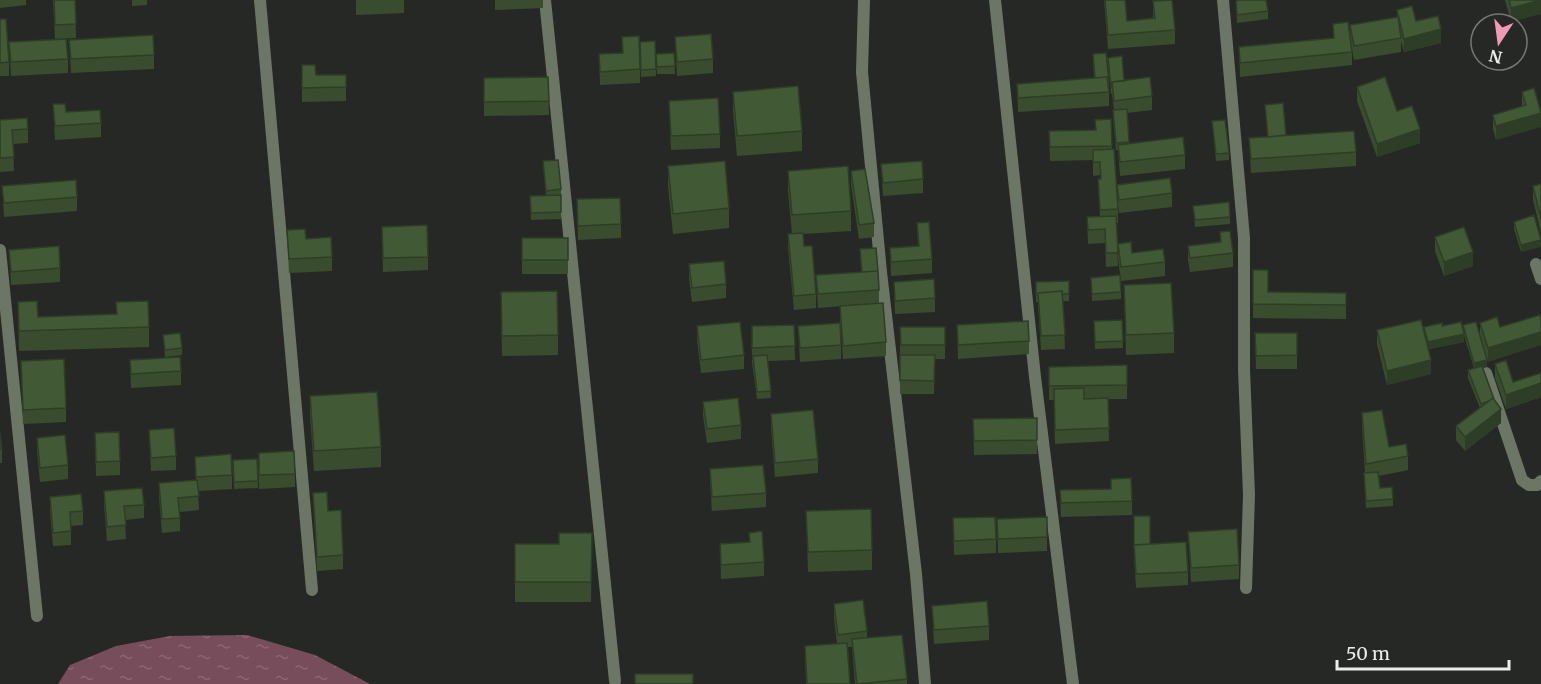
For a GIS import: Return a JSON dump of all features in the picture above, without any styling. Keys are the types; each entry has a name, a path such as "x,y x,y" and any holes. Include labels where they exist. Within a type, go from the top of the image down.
{"street":[{"path":"260,0 312,590"},
{"path":"545,0 615,681"},
{"path":"864,0 862,72 881,272 916,574 925,684"},
{"path":"995,0 1036,389 1073,684"},
{"path":"1223,0 1244,238 1244,370 1249,495 1246,588"},
{"path":"0,250 37,616"},
{"path":"1536,264 1541,279"},
{"path":"1486,372 1522,480 1528,485 1541,481"}],"water":[{"path":"247,635 315,655 370,684 58,684 70,665 116,646 170,636"}],"building":[{"path":"54,0 75,0 76,24 55,25"},
{"path":"1105,0 1125,0 1127,21 1155,18 1153,1 1172,0 1175,30 1108,35"},
{"path":"1266,0 1268,11 1237,15 1236,1"},
{"path":"1509,0 1541,0 1511,8"},
{"path":"1412,6 1416,21 1438,16 1441,29 1404,39 1397,10"},
{"path":"1398,17 1401,38 1354,46 1350,25"},
{"path":"0,19 6,19 9,62 0,63"},
{"path":"1348,22 1352,52 1240,63 1239,47 1334,38 1333,24"},
{"path":"711,34 713,59 677,62 675,37"},
{"path":"153,35 154,55 71,59 69,40"},
{"path":"639,36 640,69 600,72 599,54 623,53 622,37"},
{"path":"66,39 68,59 11,62 9,42"},
{"path":"655,41 656,69 641,70 640,42"},
{"path":"674,53 675,66 657,67 656,54"},
{"path":"1106,53 1109,82 1107,77 1095,78 1093,54"},
{"path":"1122,56 1124,81 1112,82 1111,87 1108,58"},
{"path":"302,65 315,65 316,75 346,75 346,87 302,88"},
{"path":"548,77 549,101 484,102 484,78"},
{"path":"1107,77 1109,92 1018,98 1017,84"},
{"path":"1150,77 1152,96 1114,101 1112,82"},
{"path":"1385,77 1397,111 1412,106 1420,129 1377,144 1357,87"},
{"path":"798,86 802,131 737,136 733,92"},
{"path":"1534,88 1541,113 1496,126 1493,115 1526,105 1522,92"},
{"path":"718,98 720,134 671,136 669,101"},
{"path":"1283,103 1286,135 1268,137 1265,105"},
{"path":"53,104 65,104 66,112 100,110 101,123 55,126"},
{"path":"1127,109 1129,142 1116,143 1113,110"},
{"path":"27,118 28,129 12,130 14,157 0,158 0,120"},
{"path":"1111,119 1112,146 1050,147 1049,131 1096,130 1095,120"},
{"path":"1225,120 1229,153 1216,154 1212,121"},
{"path":"1354,131 1356,152 1251,159 1249,138"},
{"path":"1183,137 1185,155 1120,162 1118,145"},
{"path":"1114,149 1118,209 1100,210 1098,179 1101,179 1100,162 1093,162 1093,150"},
{"path":"558,160 561,189 546,191 543,161"},
{"path":"725,161 729,208 673,214 668,166"},
{"path":"922,161 923,179 883,183 881,164"},
{"path":"848,166 851,211 792,215 788,171"},
{"path":"865,169 874,223 859,225 851,171"},
{"path":"1170,178 1172,193 1119,200 1117,185"},
{"path":"76,180 77,197 4,203 2,186"},
{"path":"1541,184 1541,219 1533,186"},
{"path":"561,195 561,212 531,213 530,196"},
{"path":"620,198 621,224 578,226 577,199"},
{"path":"1229,202 1230,217 1195,220 1193,206"},
{"path":"1534,215 1541,240 1521,245 1514,222"},
{"path":"1116,216 1118,253 1106,253 1105,229 1088,230 1087,217"},
{"path":"929,222 932,259 891,262 890,248 919,246 917,223"},
{"path":"427,225 428,257 383,258 382,227"},
{"path":"1464,227 1473,252 1444,262 1435,237"},
{"path":"305,229 306,239 331,237 332,257 289,259 287,230"},
{"path":"1230,231 1233,253 1190,258 1188,246 1221,242 1220,232"},
{"path":"803,233 804,246 812,246 816,294 794,296 788,234"},
{"path":"522,238 568,238 568,260 522,260"},
{"path":"1131,242 1132,253 1163,249 1165,262 1121,267 1118,244"},
{"path":"59,246 60,268 11,272 9,250"},
{"path":"876,248 878,271 862,272 860,249"},
{"path":"724,261 726,284 692,288 689,264"},
{"path":"1253,270 1268,270 1268,292 1346,293 1346,305 1253,304"},
{"path":"878,271 879,290 818,294 816,275"},
{"path":"1120,275 1121,292 1092,294 1091,278"},
{"path":"934,279 935,298 895,301 894,282"},
{"path":"1069,281 1069,294 1062,294 1062,291 1036,295 1036,282"},
{"path":"1171,283 1174,333 1126,335 1124,285"},
{"path":"557,291 558,335 502,336 501,292"},
{"path":"1062,291 1065,335 1041,336 1038,293"},
{"path":"37,301 38,317 117,314 116,302 148,301 149,327 19,331 18,302"},
{"path":"883,303 886,342 843,346 840,306"},
{"path":"1540,315 1541,332 1488,348 1480,323 1497,317 1500,327"},
{"path":"1122,320 1123,341 1095,342 1094,321"},
{"path":"1421,320 1431,360 1387,371 1377,330"},
{"path":"1028,321 1029,341 958,345 957,325"},
{"path":"740,322 744,355 701,360 697,326"},
{"path":"1461,322 1464,334 1428,342 1424,327"},
{"path":"1476,322 1487,360 1474,363 1463,325"},
{"path":"840,323 841,345 800,348 798,326"},
{"path":"794,325 795,346 752,348 752,326"},
{"path":"900,327 945,327 945,345 901,345"},
{"path":"180,333 182,348 165,350 163,335"},
{"path":"1255,333 1297,333 1297,355 1256,356"},
{"path":"767,355 771,391 757,392 753,356"},
{"path":"900,355 935,355 934,381 900,380"},
{"path":"180,357 181,371 131,374 130,360"},
{"path":"64,359 66,408 23,410 21,361"},
{"path":"1506,360 1513,382 1541,373 1541,383 1506,395 1495,364"},
{"path":"1127,365 1127,385 1049,386 1049,367"},
{"path":"1482,366 1494,399 1481,404 1468,370"},
{"path":"1084,388 1084,399 1108,398 1109,428 1055,430 1054,389"},
{"path":"377,392 381,447 314,451 310,396"},
{"path":"738,398 741,425 707,429 703,402"},
{"path":"1493,398 1501,409 1465,437 1456,426"},
{"path":"813,410 818,459 775,463 771,414"},
{"path":"1382,410 1389,447 1406,444 1408,456 1366,464 1362,413"},
{"path":"1037,418 1037,440 974,441 973,419"},
{"path":"174,428 176,456 151,458 149,430"},
{"path":"119,432 120,461 96,462 95,433"},
{"path":"65,435 68,465 40,468 37,438"},
{"path":"294,451 295,474 259,475 259,453"},
{"path":"231,454 232,475 196,477 195,457"},
{"path":"257,459 258,481 234,482 233,460"},
{"path":"763,465 766,493 712,497 710,469"},
{"path":"1378,472 1380,488 1392,487 1393,499 1366,501 1364,473"},
{"path":"1131,478 1132,501 1061,503 1060,490 1111,489 1111,479"},
{"path":"197,480 199,496 178,498 180,518 162,519 159,483"},
{"path":"142,488 144,505 124,506 126,525 107,527 104,491"},
{"path":"327,492 328,511 341,510 343,555 317,557 313,493"},
{"path":"81,494 83,511 70,512 71,531 53,533 50,497"},
{"path":"871,509 872,550 808,552 806,511"},
{"path":"1134,516 1150,516 1150,544 1134,545"},
{"path":"995,517 996,539 954,541 953,518"},
{"path":"1047,517 1047,537 998,539 997,519"},
{"path":"1237,529 1239,565 1191,568 1188,532"},
{"path":"762,531 764,562 721,565 720,544 750,542 749,533"},
{"path":"559,533 592,533 591,582 515,582 515,544 559,544"},
{"path":"1186,542 1188,572 1136,574 1134,545"},
{"path":"863,600 867,631 838,635 834,604"},
{"path":"987,601 989,626 934,630 932,606"},
{"path":"902,635 907,679 857,684 852,639"},
{"path":"847,643 850,684 807,684 805,646"},
{"path":"635,674 693,674 693,684 635,684"}]}
